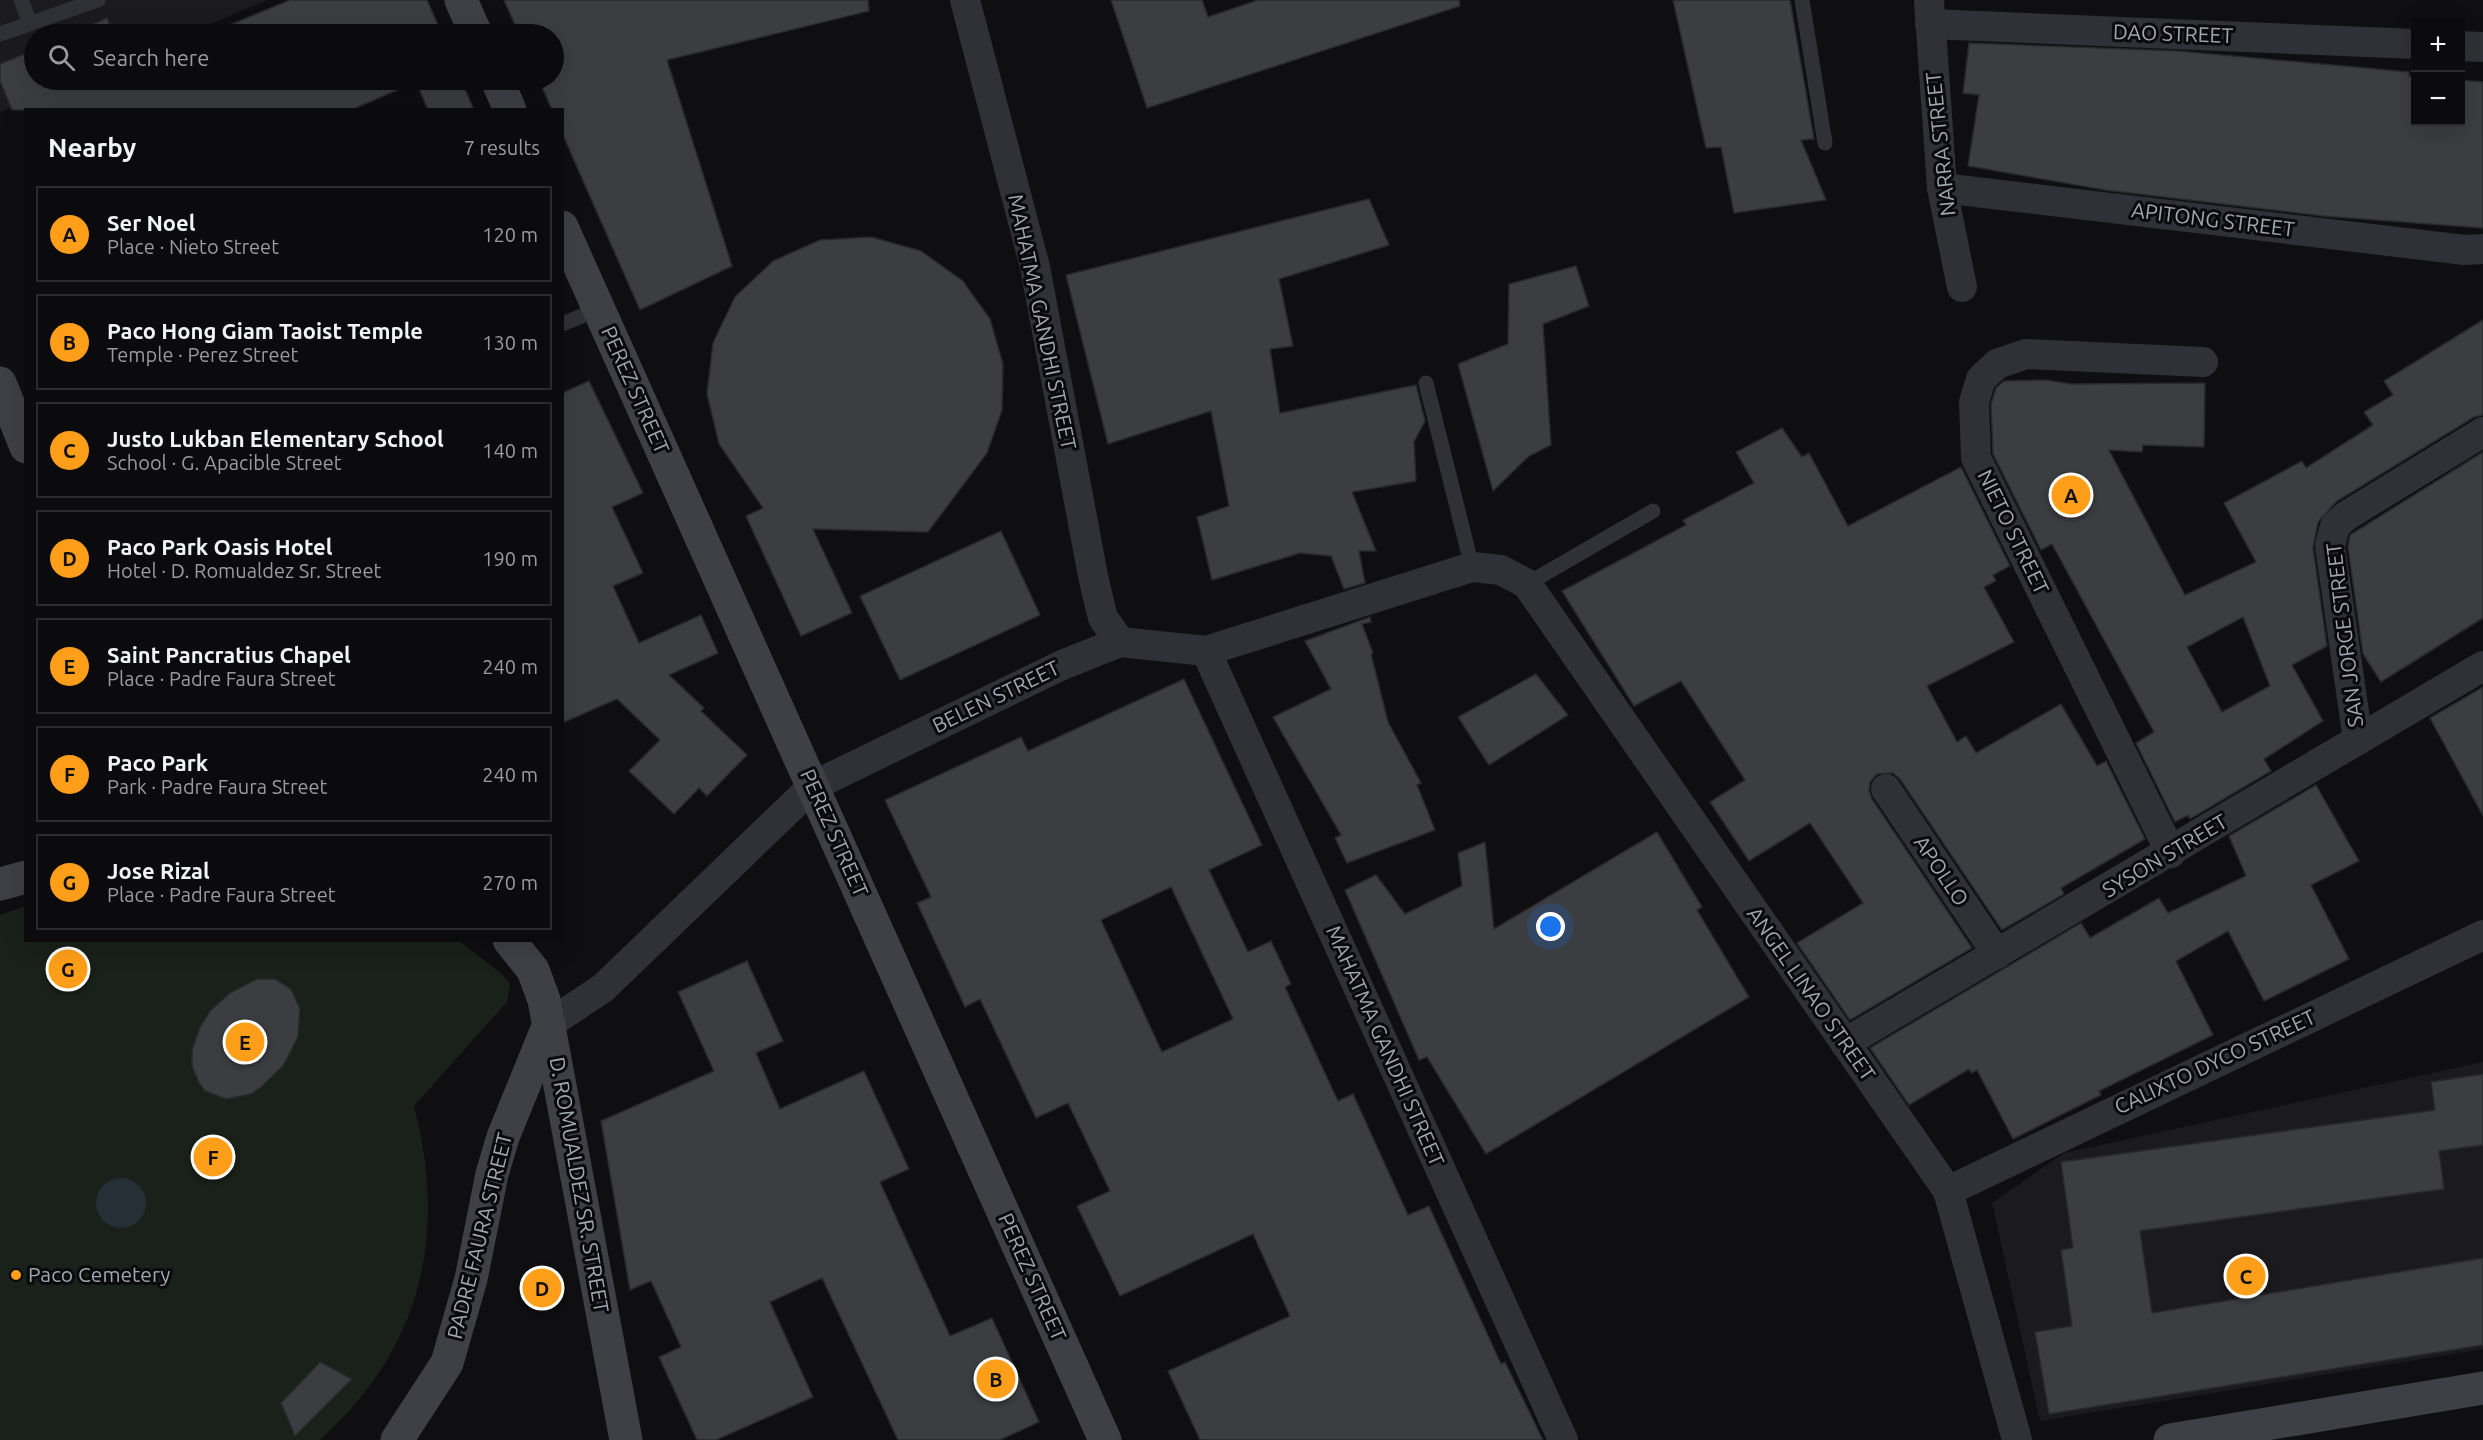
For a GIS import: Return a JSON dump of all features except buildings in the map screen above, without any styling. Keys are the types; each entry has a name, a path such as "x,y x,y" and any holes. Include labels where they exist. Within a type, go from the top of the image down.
{"street":[{"path":"461,0 472,24"},
{"name":"MAHATMA GANDHI STREET","path":"965,0 1035,267 1094,581 1103,618 1120,642"},
{"name":"DAO STREET","path":"1930,12 2411,44"},
{"name":"NARRA STREET","path":"1930,12 1942,188 1962,287"},
{"path":"2465,46 2483,46"},
{"path":"501,90 509,108"},
{"name":"APITONG STREET","path":"1942,188 2466,250 2483,249"},
{"name":"PEREZ STREET","path":"564,231 1105,1440"},
{"name":"NIETO STREET","path":"2171,853 1977,458 1974,402 1981,379 1997,364 2026,354 2203,362"},
{"path":"0,383 24,442"},
{"name":"SAN JORGE STREET","path":"2358,740 2330,546 2335,526 2346,516 2483,432"},
{"name":"BELEN STREET","path":"549,1024 603,988 813,786 1062,665 1120,642 1206,651 1472,567 1501,570 1527,584"},
{"name":"ANGEL LINAO STREET","path":"1527,584 1948,1191 2017,1440"},
{"name":"MAHATMA GANDHI STREET","path":"1206,651 1563,1440"},
{"name":"SYSON STREET","path":"1845,1043 2171,853 2483,666"},
{"name":"APOLLO","path":"1886,789 1997,954"},
{"path":"0,884 24,878"},
{"name":"CALIXTO DYCO STREET","path":"1948,1191 2483,935"},
{"name":"D. ROMUALDEZ SR. STREET","path":"510,942 534,970 549,1024 626,1440"},
{"name":"PADRE FAURA STREET","path":"397,1440 447,1363 471,1278 492,1174 503,1137 549,1024"},
{"path":"2170,1440 2483,1388"}],"lane":[{"path":"21,0 30,23 98,0"},
{"path":"1802,0 1826,143"},
{"path":"0,34 24,25"},
{"path":"564,323 599,309"},
{"path":"1426,383 1472,567"},
{"path":"1527,584 1653,511"}],"shaded area":[{"path":"0,0 267,0 211,24 24,24 24,90 54,90 0,112"},
{"path":"24,906 24,942 460,942 502,974 510,984 507,1002 414,1106 424,1154 428,1200 426,1245 418,1288 403,1329 382,1368 354,1405 320,1440 0,1440 0,915"},
{"path":"2483,1062 2483,1349 2040,1421 1992,1203 2064,1153"},
{"path":"121,1178 130,1180 141,1189 146,1203 144,1212 135,1223 121,1228 112,1226 101,1217 96,1203 98,1194 107,1183"}],"place":[{"name":"Ser Noel","path":"2071,495"},
{"name":"Jose Rizal","path":"68,969"},
{"name":"Saint Pancratius Chapel","path":"245,1042"},
{"name":"Paco Park","path":"213,1157"},
{"name":"Paco Cemetery","path":"16,1275"},
{"name":"Justo Lukban Elementary School","path":"2246,1276"},
{"name":"Paco Park Oasis Hotel","path":"542,1288"},
{"name":"Paco Hong Giam Taoist Temple","path":"996,1379"}]}
